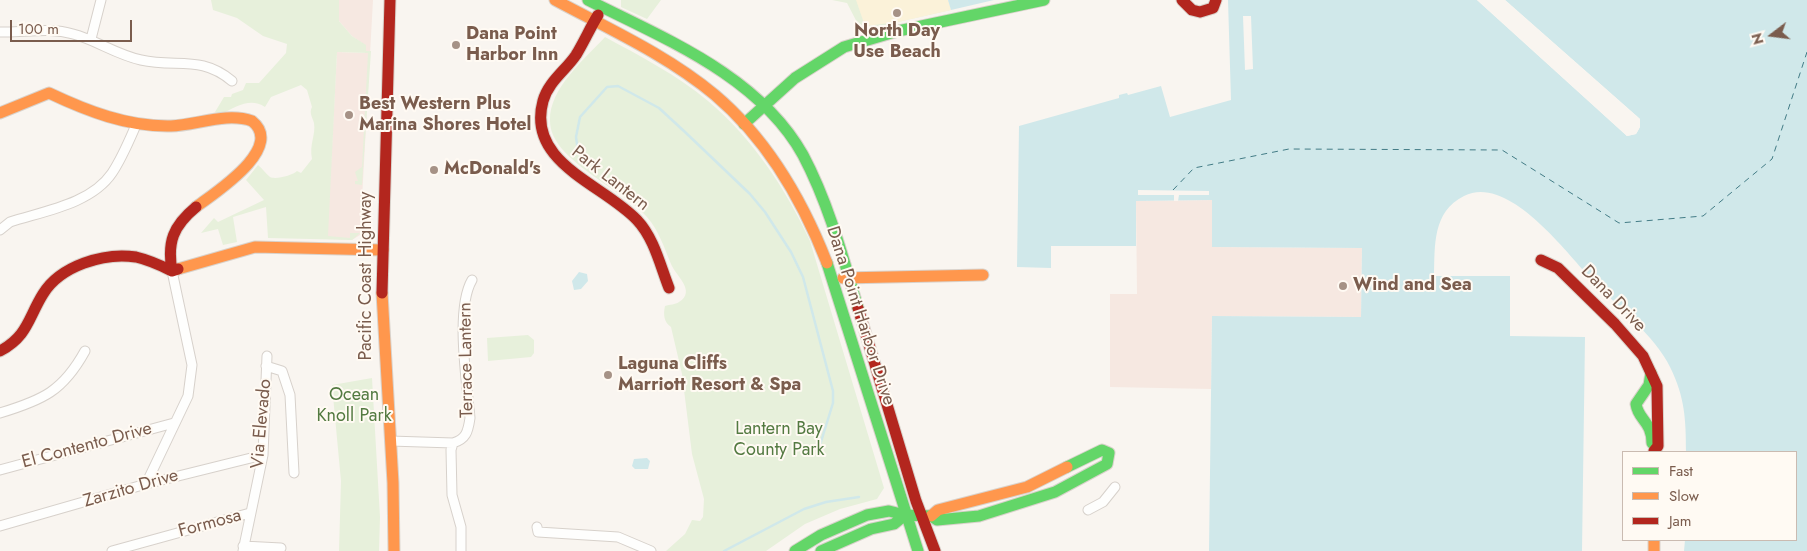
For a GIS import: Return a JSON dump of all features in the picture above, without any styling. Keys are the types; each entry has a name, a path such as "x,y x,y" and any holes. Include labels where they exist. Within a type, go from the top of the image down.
{"main road":[{"name":"Pacific Coast Highway","path":"390,0 382,320 395,523 394,551"},
{"name":"Dana Point Harbor Drive","path":"555,0 688,75 716,95 765,148 788,180 818,239 833,280 918,551"},
{"name":"Dana Point Harbor Drive","path":"588,0 604,4 734,79 764,106 787,132 814,176 849,276 927,516 935,551"},
{"path":"744,124 794,78 844,47 898,31 1044,0"},
{"path":"1182,0 1194,11 1200,13 1209,11 1216,0"},
{"name":"Park Lantern","path":"604,4 575,56 546,94 540,115 542,134 547,146 558,160 619,204 643,227 654,245 669,288"},
{"path":"0,113 49,93 83,110 136,125 166,127 238,118 252,120 258,127 260,139 253,158 240,175 201,200 178,227 169,250 172,271"},
{"path":"0,351 12,346 26,332 35,307 51,283 71,268 107,258 143,258 172,271 221,255 255,247 383,250"},
{"name":"Dana Drive","path":"1541,260 1558,268 1641,353 1651,370 1657,386 1658,446 1655,451"},
{"path":"833,280 849,276 983,275"},
{"name":"Dana Drive","path":"1651,370 1649,388 1637,400 1636,406 1638,413 1651,429 1654,451"},
{"path":"795,551 821,535 867,516 889,511 927,516 937,520 979,516 1055,492 1107,464 1109,453 1102,450 1024,488 938,510 927,516"},
{"path":"1024,488 1027,501"},
{"path":"821,551 871,529 894,524 905,514"}],"street":[{"path":"91,40 101,0"},
{"path":"0,32 46,29 91,40 108,49 139,60 165,64 200,64 222,73 232,81"},
{"path":"0,230 10,222 86,196 101,186 112,174 124,153 136,125"},
{"path":"146,484 188,396 192,365 172,271"},
{"name":"Terrace Lantern","path":"460,551 460,527 452,495 451,481 453,443 465,437 470,418 464,346 464,301 466,290 472,280"},
{"path":"0,413 46,397 73,373 85,351"},
{"name":"Via Elevado","path":"243,549 263,455 267,356"},
{"path":"266,366 282,371 290,396 294,473"},
{"name":"El Contento Drive","path":"0,470 174,423"},
{"path":"390,441 453,443"},
{"name":"Zarzito Drive","path":"0,526 146,484 263,455"},
{"path":"1088,510 1103,502 1115,487"},
{"name":"Formosa","path":"112,551 250,513"},
{"path":"537,527 538,532 618,537 651,551"},
{"path":"243,549 281,548"}],"shaded area":[{"path":"339,0 373,0 360,235 352,240 327,239 337,52 365,53 366,46 352,36 339,21"},
{"path":"1212,200 1212,247 1362,248 1361,317 1212,316 1211,389 1110,387 1110,294 1137,294 1136,201"}],"green space":[{"path":"211,0 339,0 339,21 352,36 366,45 366,51 371,51 362,185 355,184 355,181 358,181 355,172 362,167 368,53 337,52 328,236 350,238 350,233 360,233 352,240 268,238 266,207 233,217 237,242 223,245 218,229 201,233 214,218 218,222 264,200 246,180 258,165 268,176 273,178 284,177 297,171 301,173 312,159 311,149 314,127 311,113 312,107 307,90 301,85 271,97 265,107 259,104 248,103 221,114 215,112 224,97 231,97 232,94 243,90 246,83 259,83 286,53 287,44 263,36 237,18 213,10"},
{"path":"621,0 661,0 647,19 621,7"},
{"name":"North Day Use Beach","path":"832,0 948,0 951,10 898,22 898,26 862,32 847,3"},
{"name":"Lantern Bay County Park","path":"605,37 658,66 684,83 724,116 754,148 767,166 801,222 810,241 884,488 877,499 840,509 805,524 766,551 666,551 685,534 692,520 700,521 703,517 704,499 692,454 682,374 671,327 665,321 664,315 665,306 677,303 684,298 685,288 671,264 658,234 647,217 636,206 574,161 553,135 550,121 555,97 562,86"},
{"path":"528,335 534,340 534,353 531,357 488,361 487,338"},
{"name":"Ocean Knoll Park","path":"372,378 380,517 379,551 339,551 341,481 332,385"}],"sand":[{"name":"North Day Use Beach","path":"856,0 948,0 951,10 898,22 865,26"}],"water":[{"path":"948,0 994,0 951,10"},
{"path":"1228,0 1477,0 1627,136 1636,134 1640,127 1640,119 1505,0 1807,0 1807,551 1684,551 1685,541 1797,541 1797,451 1686,451 1685,419 1679,388 1664,356 1655,344 1534,219 1517,205 1499,196 1481,192 1464,196 1446,211 1437,231 1434,276 1510,276 1510,336 1585,337 1582,551 1209,551 1212,316 1361,317 1362,248 1212,247 1212,200 1136,201 1136,246 1051,246 1051,268 1017,267 1019,126 1119,98 1119,95 1127,93 1128,95 1161,86 1170,117 1231,100"},
{"path":"579,272 587,274 588,281 581,289 574,290 572,281"},
{"path":"647,458 650,461 648,469 635,469 632,466 634,459"}],"pier":[{"path":"1477,0 1481,0 1627,133 1634,132 1638,127 1637,121 1502,0 1505,0 1640,119 1640,127 1636,134 1627,136"},
{"path":"1243,16 1251,16 1253,69 1245,70"},
{"path":"1138,190 1209,191 1209,195 1179,195 1178,201 1174,201 1174,195 1138,195"}],"waterway":[{"path":"578,151 576,137 580,117 607,87 618,86 659,108 750,194 765,212 791,252 803,277 833,391 833,403 820,445"},
{"path":"724,551 804,509 826,502 859,497"}],"ferry route":[{"path":"1173,190 1194,168 1289,149 1502,150 1619,223 1703,216 1772,159 1807,52"}],"traffic: fast":[{"path":"588,0 708,62 762,103 784,127 803,155 820,192 847,269 858,308"},
{"path":"744,124 795,78 844,47 898,31 1044,0"},
{"path":"827,263 918,551"},
{"path":"1651,373 1649,385 1636,404 1639,414 1650,430 1652,443"},
{"path":"795,551 821,535 867,515 889,511 905,515 931,516 937,520 979,516 1055,492 1107,464 1109,453 1102,450 1067,467"},
{"path":"821,551 871,529 894,524 905,515"}],"traffic: slow":[{"path":"555,0 658,55 697,81 734,112 767,151 794,193 827,263"},
{"path":"0,113 49,93 93,112 139,124 171,126 222,118 252,121 260,132 260,144 254,157 230,181 196,207"},
{"path":"178,269 255,247 383,250"},
{"path":"843,278 983,275"},
{"path":"382,293 393,483 394,551"},
{"path":"931,516 938,510 1027,487 1067,467"},
{"path":"1654,541 1654,551"}],"traffic: jam":[{"path":"382,293 390,0"},
{"path":"1182,0 1192,10 1200,12 1213,8 1216,0"},
{"path":"598,15 572,61 545,94 541,122 546,141 556,156 588,183 623,207 643,227 656,252 669,288"},
{"path":"172,271 171,243 177,228 196,207"},
{"path":"0,351 22,333 43,294 51,284 60,276 84,263 97,259 124,256 136,257 172,271 178,269"},
{"path":"1541,260 1558,268 1615,324 1643,356 1657,386 1658,446 1654,451"},
{"path":"858,308 916,501 935,551"}],"place":[{"name":"North Day Use Beach","path":"897,13"},
{"name":"Dana Point Harbor Inn","path":"456,45"},
{"name":"Best Western Plus Marina Shores Hotel","path":"349,115"},
{"name":"McDonald's","path":"434,170"},
{"name":"Wind and Sea","path":"1343,286"},
{"name":"Laguna Cliffs Marriott Resort & Spa","path":"608,375"}]}
